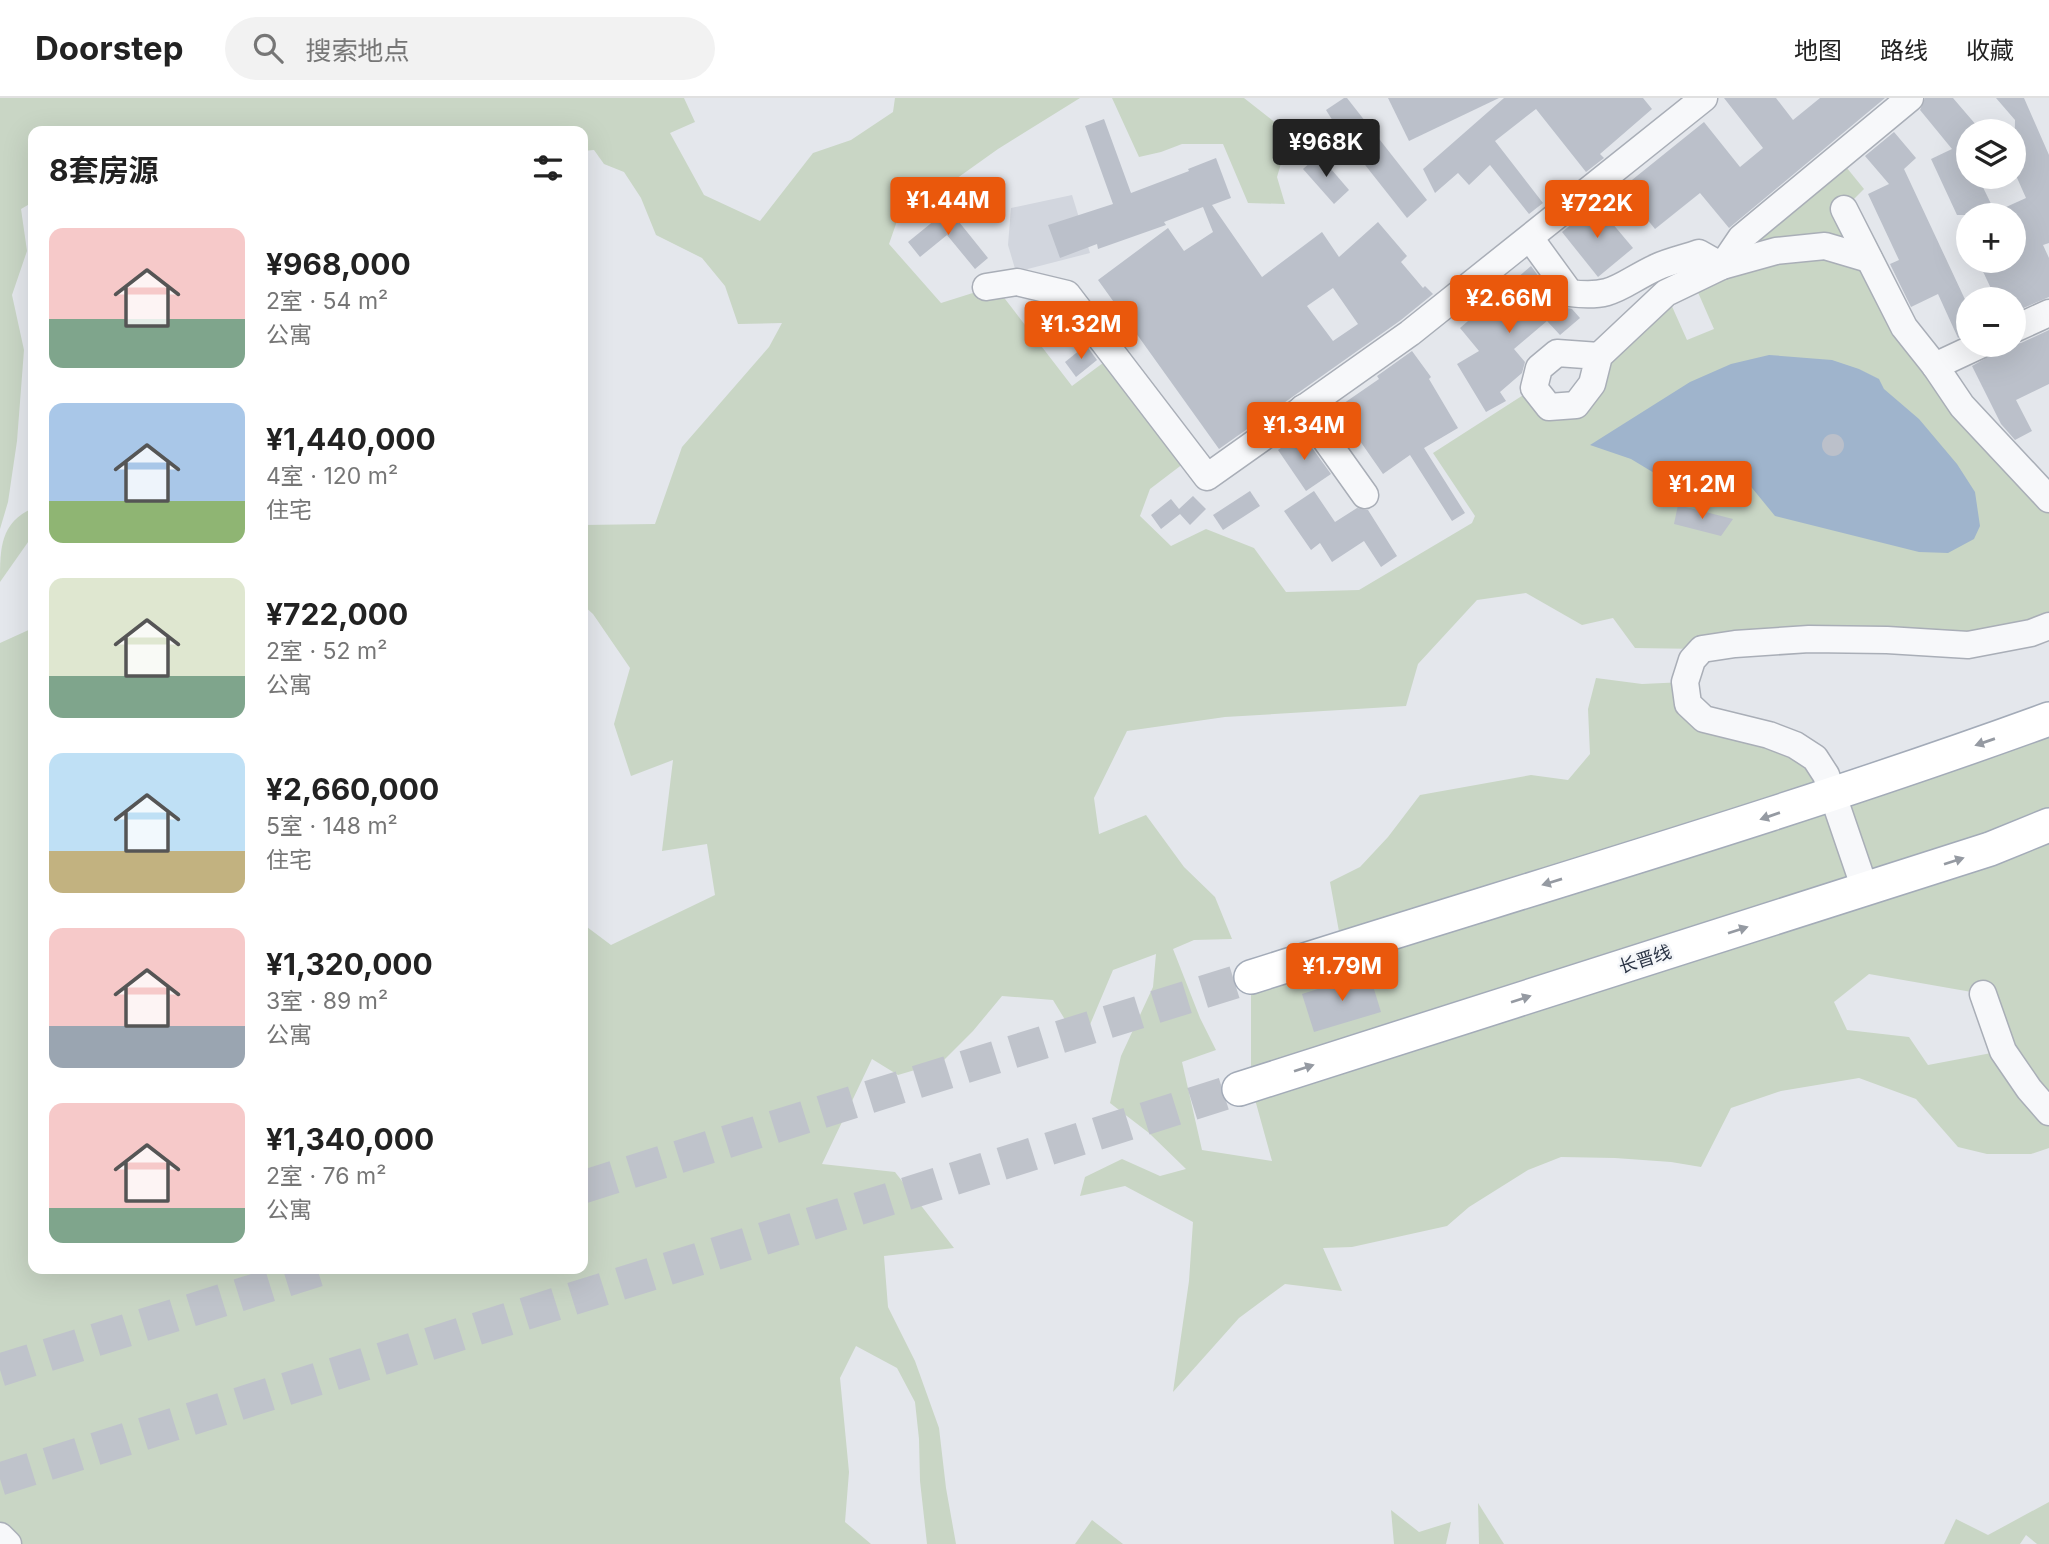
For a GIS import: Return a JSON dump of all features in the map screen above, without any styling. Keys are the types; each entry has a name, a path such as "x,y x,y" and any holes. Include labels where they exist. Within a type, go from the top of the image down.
{"main road":[{"path":"1251,977 1475,905 1749,823 2049,719"},
{"name":"长晋线","path":"1239,1088 1990,849 2049,825"}],"street":[{"path":"986,287 1017,282 1067,294 1206,477 1410,332 1704,98"},
{"path":"1721,266 1741,237 1910,98"},
{"path":"1843,209 1904,327 1962,406 2049,499"},
{"path":"1530,238 1570,293 1595,296 1623,287 1657,267 1699,253 1721,266"},
{"path":"1598,356 1667,293 1721,266 1776,251 1825,246 1869,259"},
{"path":"2026,324 2049,313"},
{"path":"1935,366 1956,356"},
{"path":"1303,408 1365,495"},
{"path":"1865,889 1826,775 1815,758 1769,734 1704,719 1688,704 1685,682 1692,660 1702,649 1735,644 1810,639 1887,639 1968,645 2031,634 2049,626"},
{"path":"1983,994 2003,1051 2029,1089 2049,1112"},
{"path":"0,1536 8,1544"}],"shaded area":[{"path":"1072,195 1090,253 1016,272 1008,245 1011,208"}],"green space":[{"path":"0,98 684,98 695,122 670,133 704,195 760,221 813,153 851,140 893,112 895,98 1080,98 998,149 897,221 889,244 941,303 995,286 1072,386 1115,354 1192,457 1150,489 1140,516 1171,546 1206,529 1254,548 1286,592 1359,590 1472,523 1475,516 1433,453 1534,388 1576,405 1666,293 1687,340 1714,329 1693,281 1838,157 1864,189 1844,209 1904,327 2049,499 2049,626 2031,633 1702,649 1635,648 1613,618 1582,625 1526,593 1477,600 1418,664 1406,706 1225,717 1127,731 1094,798 1099,834 1146,815 1184,867 1215,897 1232,939 1194,940 1173,949 1200,1018 1216,1050 1182,1062 1202,1150 1272,1161 1251,1085 1251,977 1342,948 1330,882 1360,867 1388,837 1420,795 1531,775 1568,780 1590,754 1588,709 1596,678 1642,684 1685,682 1688,704 1769,735 1840,792 2049,719 2049,1148 2031,1154 1987,1154 1958,1147 1916,1099 1859,1078 1781,1091 1731,1108 1701,1167 1615,1158 1561,1157 1528,1170 1469,1207 1447,1226 1352,1247 1323,1248 1342,1291 1285,1284 1239,1318 1173,1392 1189,1281 1193,1222 1125,1186 1080,1196 1085,1177 1122,1159 1160,1176 1186,1169 1149,1133 1110,1103 1121,1056 1153,987 1156,954 1113,970 1081,1046 1053,1000 1002,996 942,1062 898,1075 872,1059 822,1164 895,1172 954,1248 884,1256 888,1307 915,1361 939,1428 956,1544 927,1544 915,1402 897,1368 856,1346 840,1378 849,1472 845,1522 871,1544 8,1544 0,1536 0,643 28,630 28,1274 588,1274 588,928 611,945 715,895 707,844 662,851 673,760 631,776 614,724 630,668 588,610 588,525 655,524 682,447 769,347 782,323 738,324 725,286 702,258 656,235 641,198 624,172 604,164 594,150 588,151 588,126 28,126 28,205 21,209 27,251 12,295 24,350 17,441 8,502 0,529","holes":["1869,974 1983,994 2002,1051 1928,1065 1909,1037 1847,1030 1834,1002"]},
{"path":"1112,98 1244,98 1286,131 1285,150 1277,177 1285,204 1248,203 1223,144 1182,144 1139,157"},
{"path":"28,511 28,542 0,582 4,538 14,521"},
{"path":"2049,1502 2049,1544 2037,1544 2026,1535 2020,1544 1944,1544 1956,1519 1988,1535"},
{"path":"1478,1503 1504,1544 1479,1544"},
{"path":"1391,1510 1419,1532 1451,1522 1446,1544 1394,1544"},
{"path":"1092,1520 1123,1544 1075,1544"}],"water":[{"path":"1769,355 1832,360 1879,379 1884,389 1919,419 1957,464 1975,492 1980,526 1974,539 1948,553 1919,552 1775,516 1739,472 1719,464 1702,470 1684,491 1631,459 1590,445 1690,382 1731,364"}],"building":[{"path":"1347,98 1427,200 1407,218 1343,137 1326,110"},
{"path":"1388,98 1499,98 1409,141"},
{"path":"1504,98 1643,98 1652,109 1600,154 1604,158 1586,172 1536,109 1495,141 1543,203 1529,214 1490,165 1469,185 1458,173 1435,193 1423,169"},
{"path":"1724,98 1776,98 1793,120 1820,98 1885,98 1729,228 1700,193 1655,229 1622,188 1704,122 1740,167 1763,148"},
{"path":"1925,98 1953,98 1971,119 1956,119 1956,189 1984,189 1991,203 1956,203 1956,213 1931,159 1952,149 1920,110"},
{"path":"1996,98 2024,98 2049,155 2049,243 2043,245 2049,258 2049,297 2026,307 2026,287 1990,287 1984,273 2026,273 2026,203 2015,203 2026,198 2022,189 2026,189 2026,119 2014,119"},
{"path":"1104,119 1131,193 1216,158 1231,198 1212,205 1262,277 1322,232 1339,257 1378,222 1407,256 1401,262 1423,288 1425,286 1433,294 1401,320 1219,449 1098,280 1168,228 1184,251 1213,232 1203,207 1164,222 1166,225 1098,249 1097,244 1060,258 1048,225 1113,204 1085,126","holes":["1333,288 1358,324 1333,341 1307,306"]},
{"path":"1894,132 1916,158 1904,169 1959,287 1956,287 1956,334 1938,294 1911,307 1890,264 1899,260 1868,194 1889,184 1865,156"},
{"path":"1319,155 1349,190 1334,204 1303,169"},
{"path":"943,202 988,258 975,269 947,235 920,257 908,242 935,220 930,213"},
{"path":"1596,204 1633,248 1598,277 1562,232"},
{"path":"1531,266 1558,303 1572,309 1580,318 1560,335 1547,321 1514,349 1525,362 1522,373 1500,392 1506,401 1486,412 1457,364 1479,351 1460,328"},
{"path":"2049,330 2049,384 2016,400 2032,431 2015,440 2001,424 1972,366 1988,357 2026,357 2026,341"},
{"path":"1086,345 1097,360 1076,377 1065,362"},
{"path":"1412,351 1431,377 1429,379 1458,428 1424,448 1465,513 1452,521 1410,455 1383,474 1337,408 1379,379 1377,376"},
{"path":"1302,434 1331,474 1306,491 1278,450"},
{"path":"1833,434 1843,441 1844,445 1837,455 1833,456 1823,449 1822,445 1829,435"},
{"path":"1250,491 1260,506 1223,530 1213,515"},
{"path":"1314,491 1335,522 1357,508 1368,510 1397,556 1381,567 1364,541 1332,562 1320,543 1311,550 1284,511"},
{"path":"1193,496 1206,509 1190,525 1180,514 1161,529 1151,515 1171,499 1179,509"},
{"path":"1678,505 1733,519 1721,536 1674,524"},
{"path":"1369,973 1381,1012 1314,1032 1302,994"}],"tunnel":[{"path":"588,1185 1251,977"},
{"path":"0,1479 1239,1089"},
{"path":"0,1370 306,1274"}]}
